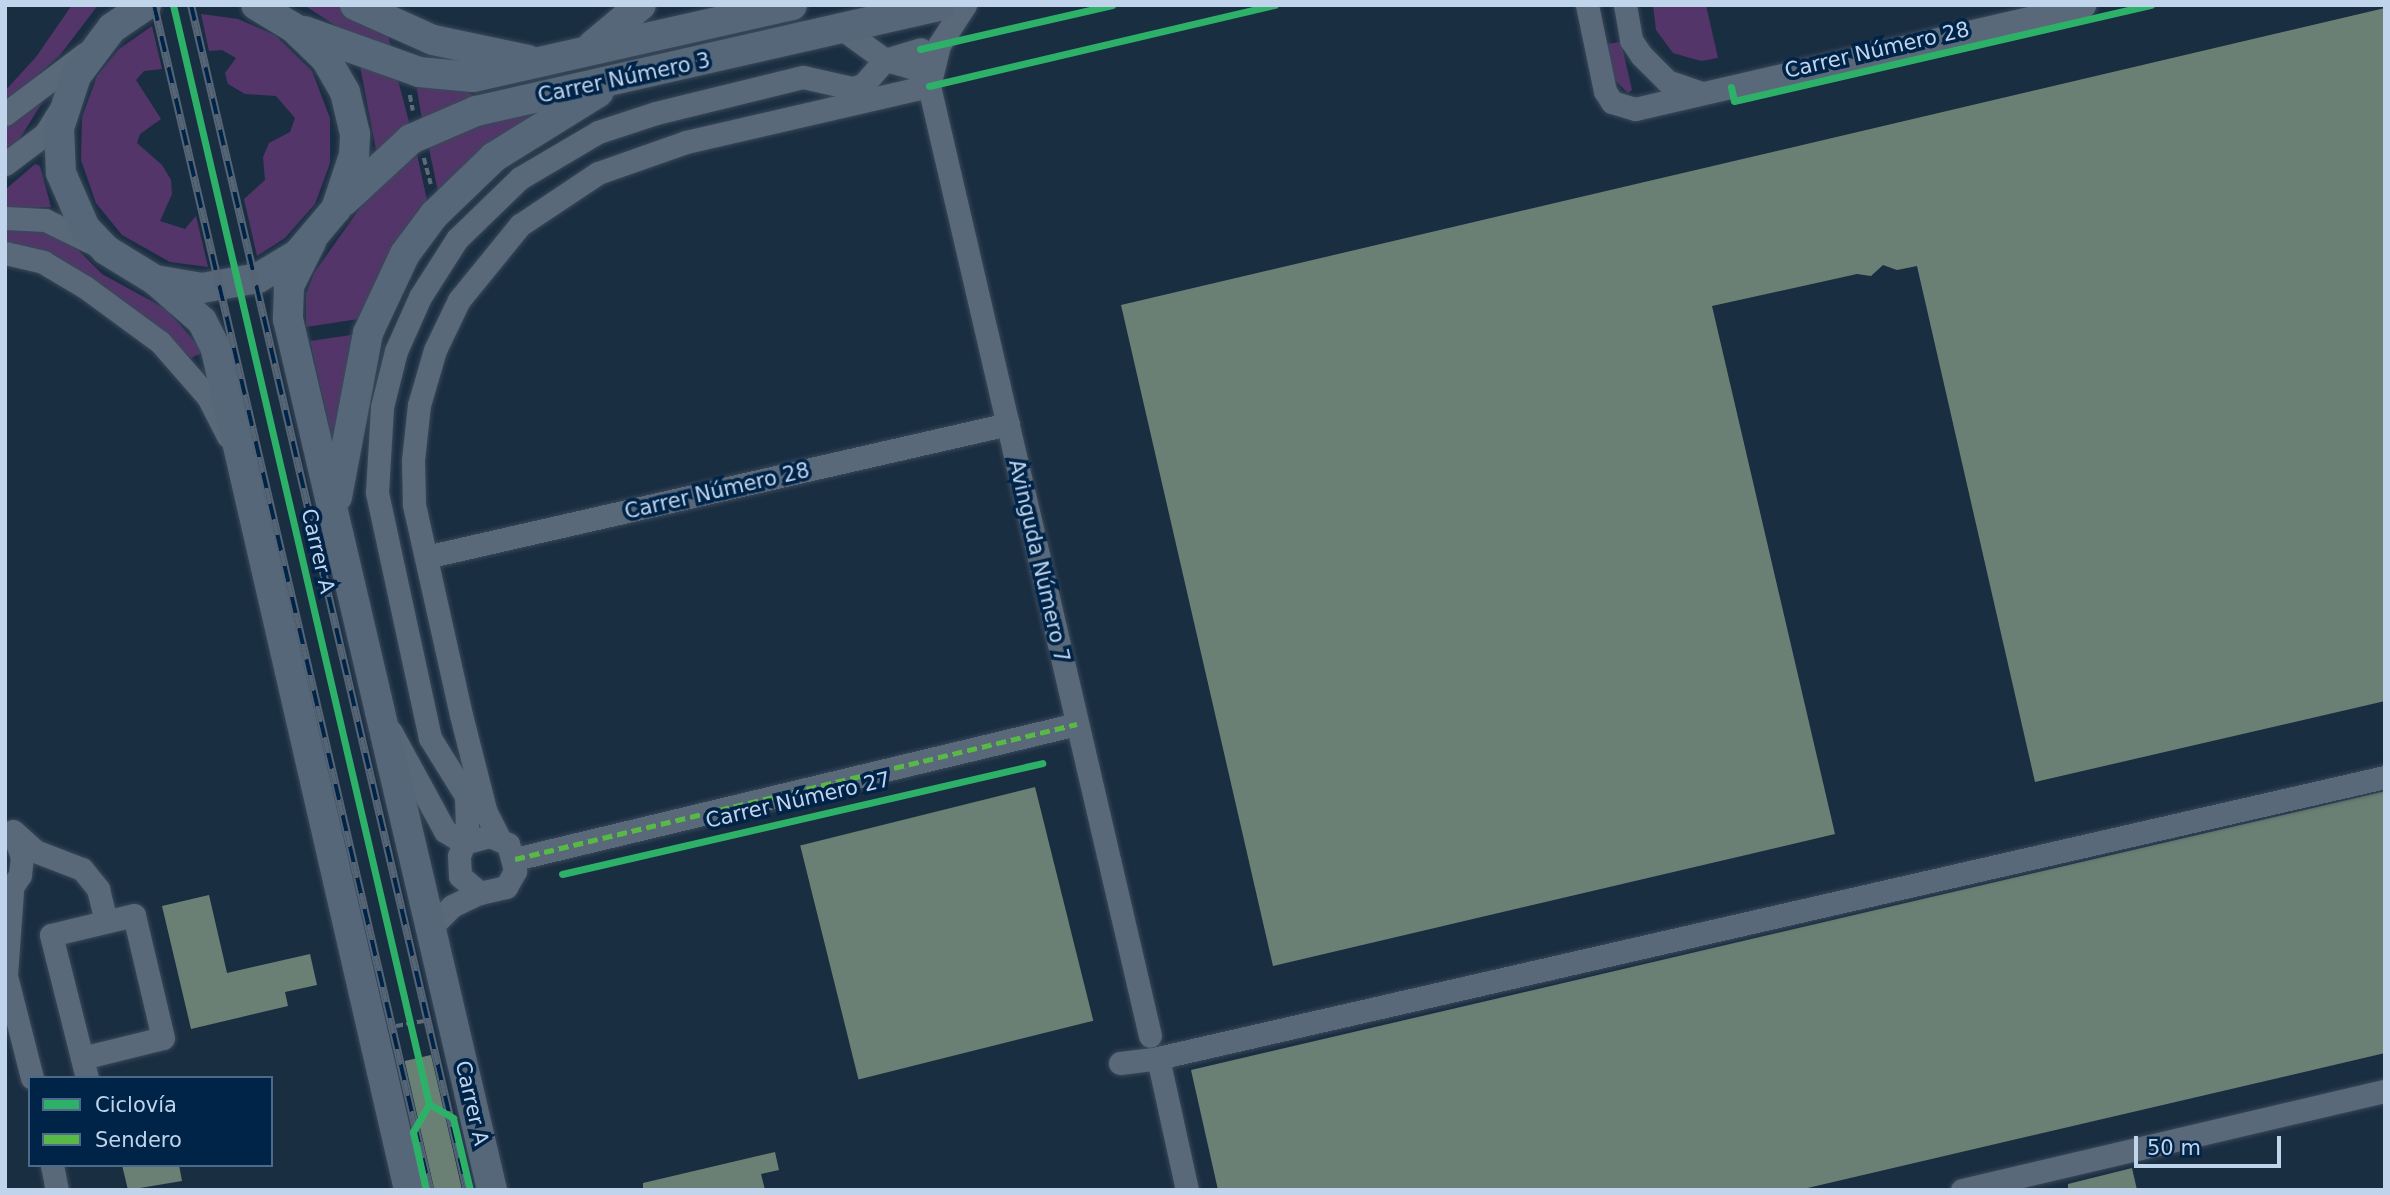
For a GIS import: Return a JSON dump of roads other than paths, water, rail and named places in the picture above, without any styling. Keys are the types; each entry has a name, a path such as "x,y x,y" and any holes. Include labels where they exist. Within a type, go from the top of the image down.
{"main road":[{"path":"146,5 110,25 64,105 61,173 85,228 106,250 155,280 192,310 210,334 409,1190"},
{"path":"155,280 202,288 241,284 277,268 311,242 336,209 354,155 351,114 345,92 326,58 294,27 256,5"},
{"path":"355,5 401,29 462,49 542,63"},
{"path":"581,53 641,5"},
{"name":"Carrer Número 3","path":"294,27 387,63 448,78 485,75 542,63 792,5"},
{"name":"Carrer Número 3","path":"336,209 394,151 443,123 515,101 618,81 941,5"},
{"path":"334,514 368,332 405,254 434,215 494,158 538,126 618,81"},
{"name":"Carrer A","path":"311,242 289,286 288,319 433,925 492,1190"}],"street":[{"name":"Avinguda Número 7","path":"965,5 939,45 929,86 1150,1035"},
{"name":"Carrer Número 28","path":"1587,5 1605,92 1612,102 1635,109 2084,5"},
{"path":"1625,5 1631,40 1654,71 1682,88 1705,93"},
{"path":"5,114 110,25"},
{"path":"433,925 452,906 479,893 506,887 515,871 515,859 499,838 486,813 461,715 426,557 413,484 419,405 446,324 494,251 548,202 598,173 656,150 929,86 915,68 885,60 841,28"},
{"path":"479,893 460,876 459,856 464,843 469,806 465,789 434,748 426,722 377,492 384,397 405,324 457,239 520,178 598,132 656,113 803,77 852,88 863,85 885,60 920,50"},
{"path":"766,86 779,95 783,107 775,121"},
{"path":"5,181 45,134 64,105"},
{"path":"5,164 45,134"},
{"path":"5,218 45,220 106,250"},
{"path":"5,253 43,262 85,287 160,342 208,397 239,459"},
{"name":"Carrer Número 28","path":"426,557 1008,424"},
{"path":"391,566 396,576 413,580 422,574 426,557"},
{"path":"381,715 445,831 464,843"},
{"path":"426,722 447,729 461,715"},
{"name":"Carrer Número 27","path":"515,859 1077,724"},
{"path":"1120,1063 1158,1058 2385,777"},
{"path":"9,826 27,846 46,857 71,863 91,878 106,921"},
{"path":"9,826 22,856 12,888 6,974 32,1076"},
{"path":"464,843 480,836 499,838"},
{"path":"12,888 46,857"},
{"path":"134,915 163,1038 85,1068 51,935 106,921 134,915"},
{"path":"1158,1058 1187,1190"},
{"path":"1962,1190 2385,1091"},
{"path":"52,1167 57,1190"}],"railway":[{"path":"154,5 430,1190"},
{"path":"191,5 467,1190"}]}
